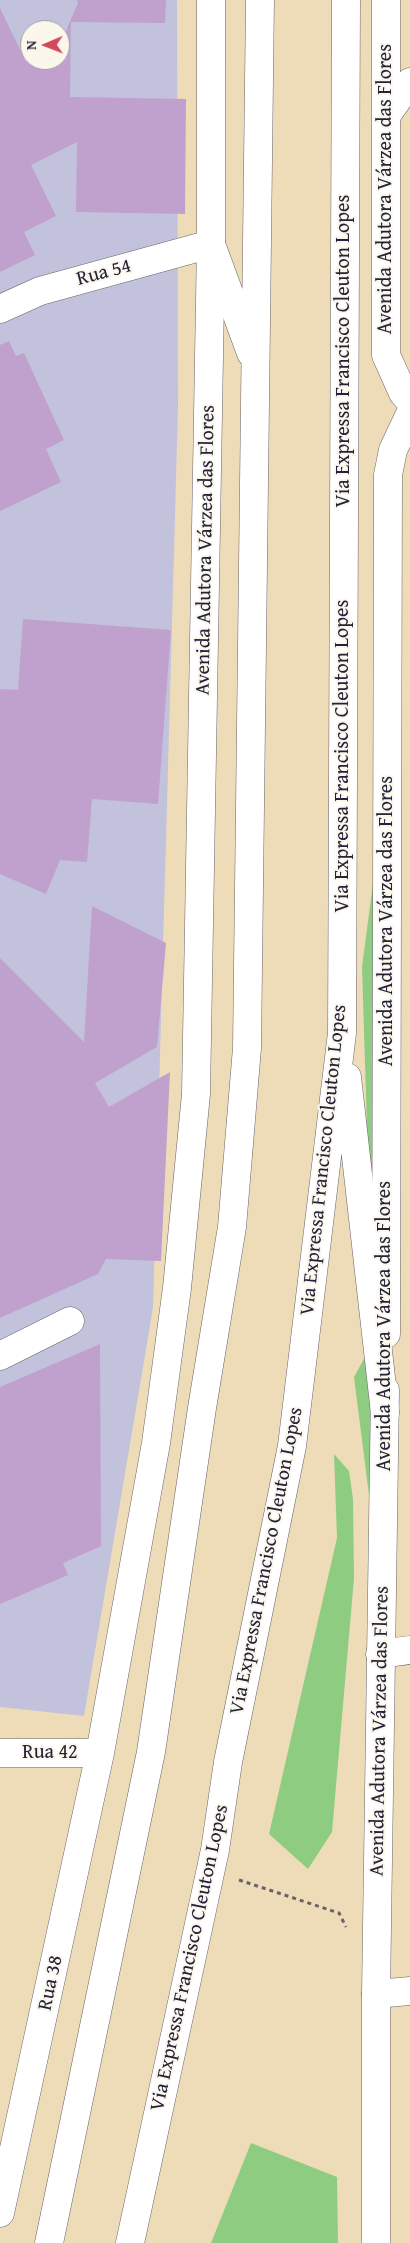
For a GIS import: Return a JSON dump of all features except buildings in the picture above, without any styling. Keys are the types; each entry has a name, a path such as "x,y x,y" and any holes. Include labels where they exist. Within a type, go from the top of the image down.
{"main road":[{"name":"Avenida Adutora Várzea das Flores","path":"100,1753 156,1443 176,1288 196,1094 211,244 211,0"},
{"path":"48,2243 151,1752 202,1408 232,1227 247,1048 257,367 260,0"},
{"name":"Via Expressa Francisco Cleuton Lopes","path":"130,2243 211,1871 228,1762 292,1446 342,1032 346,0"},
{"name":"Avenida Adutora Várzea das Flores","path":"386,0 386,356 403,393 410,401"},
{"path":"386,116 410,82"},
{"name":"Rua 54","path":"0,309 40,291 211,244"},
{"path":"211,244 257,367"},
{"name":"Avenida Adutora Várzea das Flores","path":"376,2243 376,1994 385,1413 388,475 393,450 410,414"},
{"path":"342,1032 385,1413"},
{"path":"0,1356 70,1321"},
{"path":"380,1654 410,1650"},
{"name":"Rua 42","path":"0,1753 100,1753"},
{"name":"Rua 38","path":"0,2213 100,1753"},
{"path":"376,1994 410,1991"}],"path":[{"path":"211,1871 339,1913 347,1931"}],"shaded area":[{"path":"0,0 177,0 178,407 153,1308 84,1716 0,1707"}],"green space":[{"path":"376,861 377,1187 369,1191 362,967"},
{"path":"365,1357 377,1396 371,1511 354,1377"},
{"path":"334,1454 349,1471 353,1499 354,1578 332,1832 308,1869 269,1834 337,1538"},
{"path":"251,2143 337,2177 338,2243 211,2243"}]}
